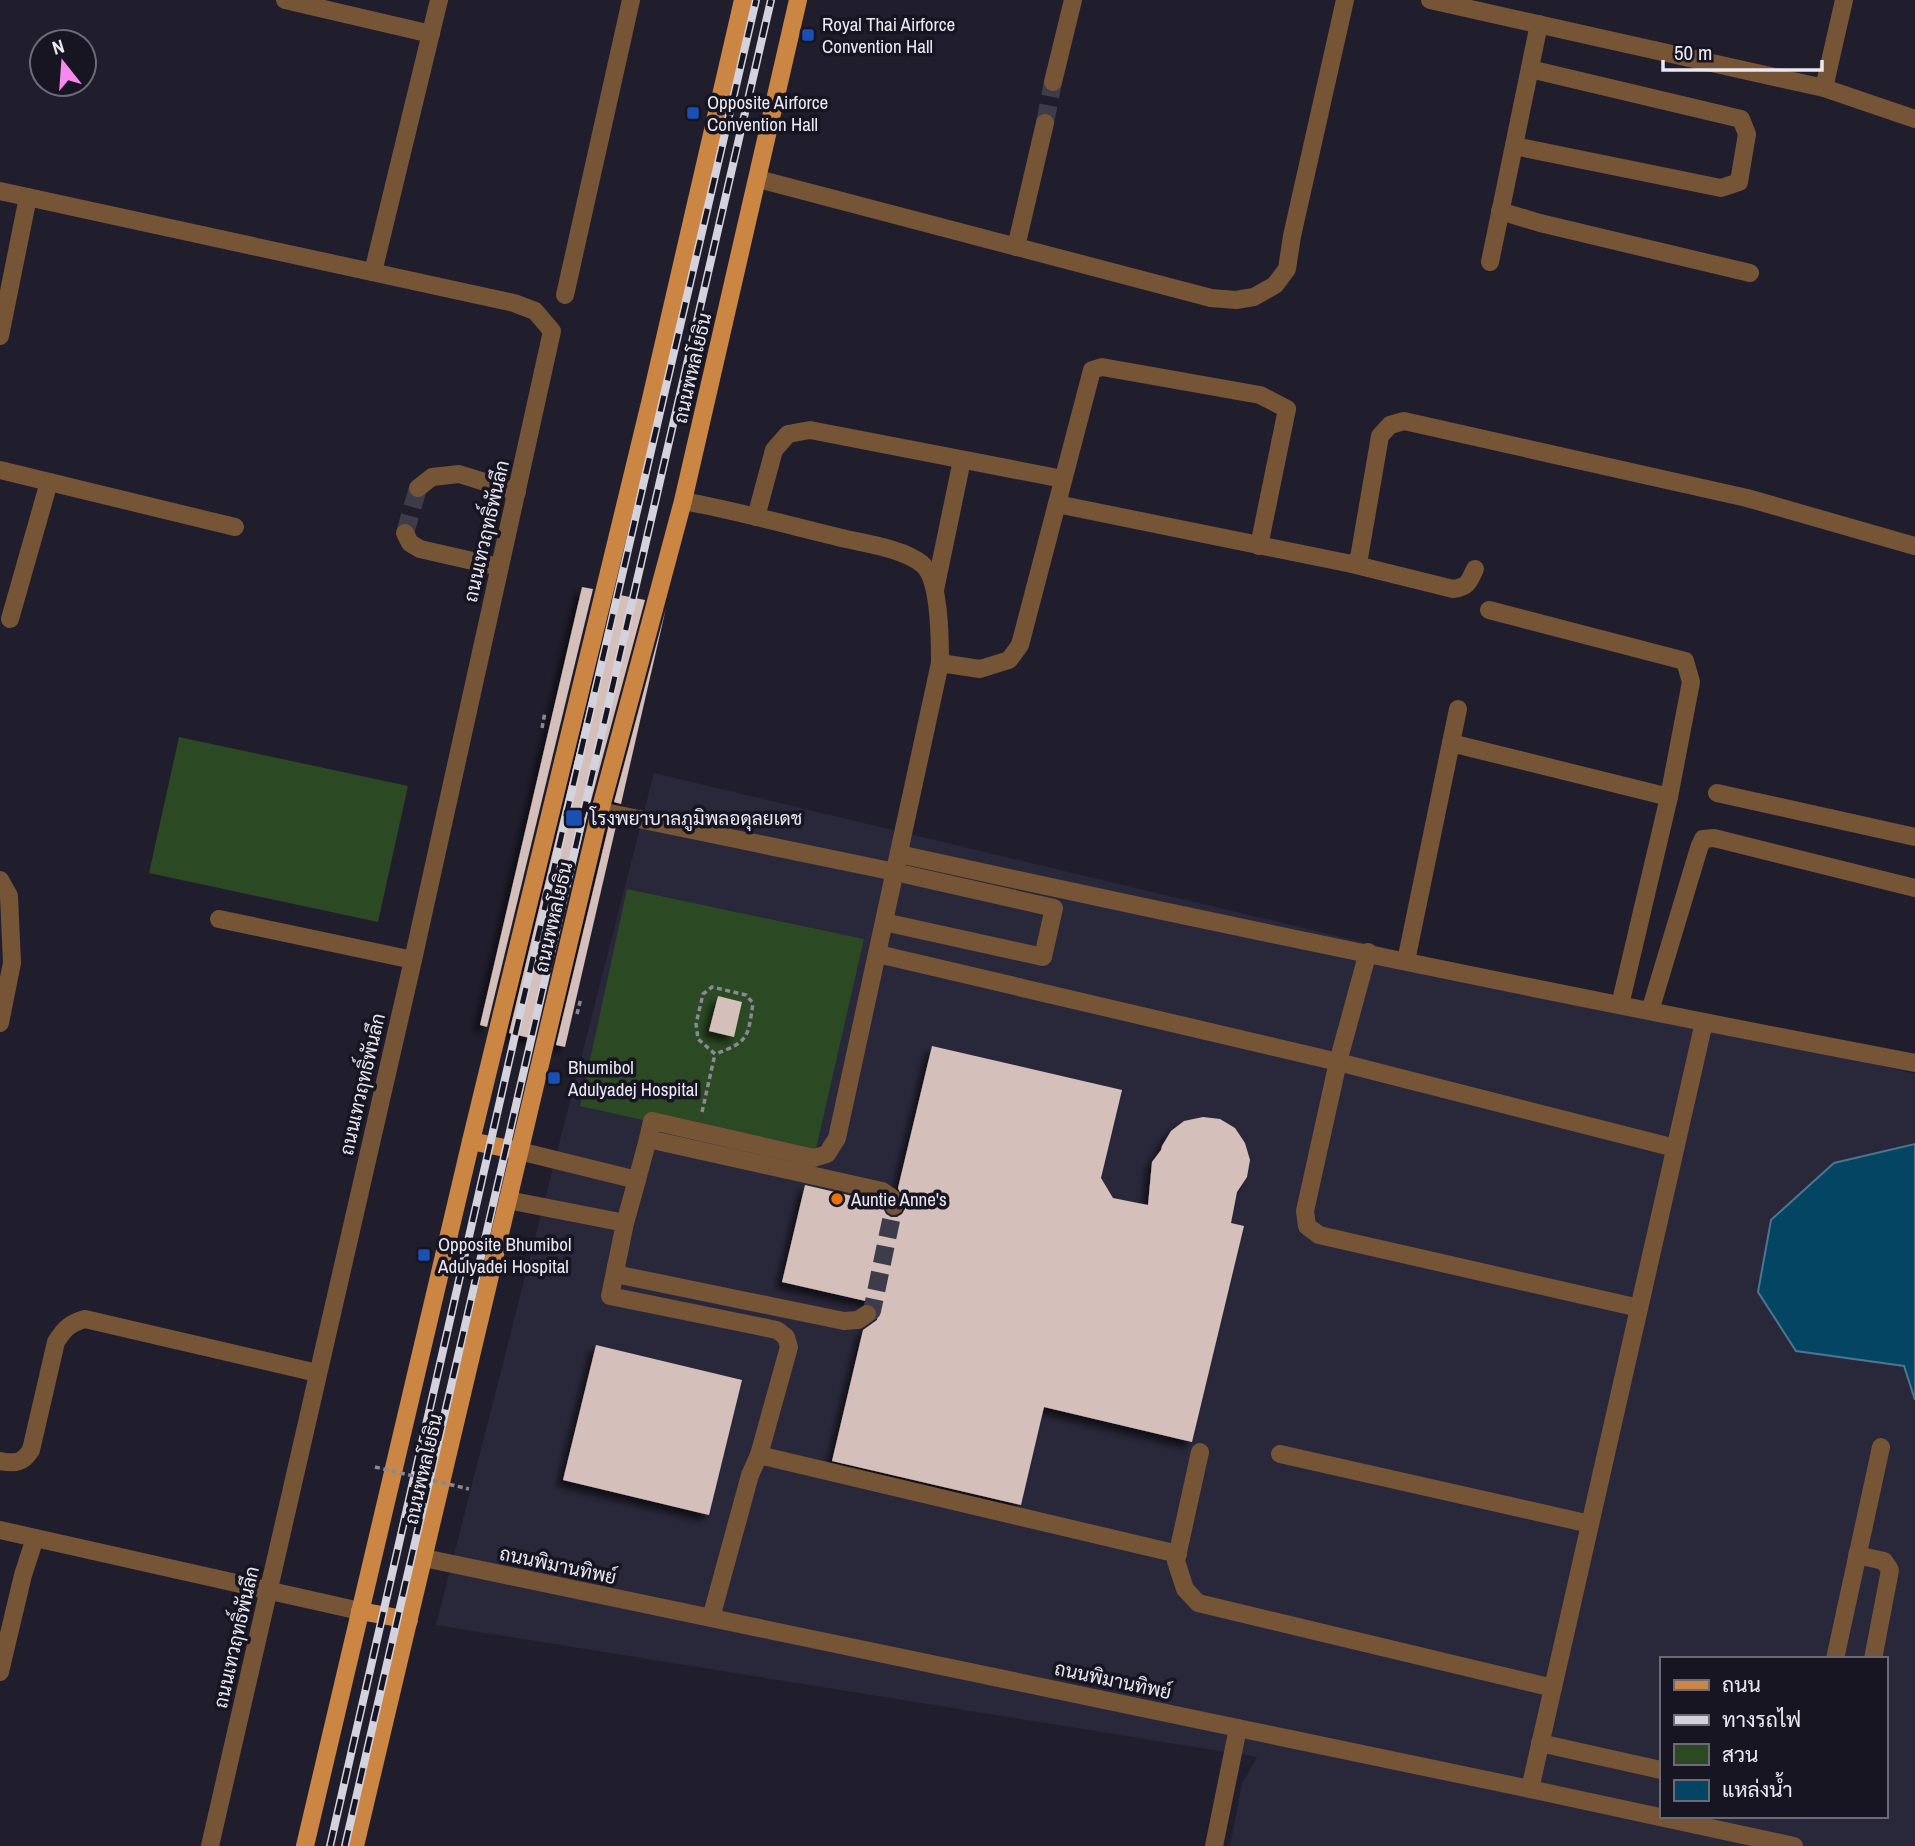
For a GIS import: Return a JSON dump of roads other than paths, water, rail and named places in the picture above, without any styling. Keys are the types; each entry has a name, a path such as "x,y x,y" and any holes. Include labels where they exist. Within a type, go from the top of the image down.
{"main road":[{"name":"ถนนพหลโยธิน","path":"305,1846 743,0"},
{"name":"ถนนพหลโยธิน","path":"355,1846 600,811 683,501 798,0"},
{"path":"471,1141 519,1151"},
{"path":"360,1611 409,1620"}],"street":[{"path":"285,0 431,34"},
{"path":"0,191 373,272 439,0"},
{"path":"565,295 631,0"},
{"path":"1054,82 1073,0"},
{"path":"758,179 1211,298 1236,300 1254,297 1275,285 1287,269 1345,0"},
{"path":"1430,0 1508,8 1539,24 1824,88 1915,119"},
{"path":"1824,88 1844,0"},
{"path":"1490,261 1539,24"},
{"path":"1514,146 1721,188 1739,182 1747,134 1741,119 1530,69"},
{"path":"1016,247 1045,123"},
{"path":"0,336 28,197"},
{"path":"1500,211 1750,273"},
{"name":"ถนนเทวฤทธิ์พันลึก","path":"210,1846 413,960 552,331 535,311 514,303 373,272"},
{"path":"940,663 979,669 1009,660 1020,645 1091,370 1102,367 1260,394 1287,409 1259,546"},
{"path":"1352,564 1359,558 1380,436 1390,425 1404,421 1747,498 1915,546"},
{"path":"756,517 774,450 788,434 810,430 1063,479"},
{"path":"935,590 962,460"},
{"path":"0,470 235,527"},
{"path":"418,488 432,477 459,474 517,492"},
{"path":"10,619 49,482"},
{"path":"683,501 901,552 924,565 935,590 939,616 940,663 837,1138 827,1154 814,1157 652,1121 625,1223 610,1296 777,1330 786,1337 789,1347 711,1618"},
{"path":"1057,504 1352,564 1453,589 1463,588 1475,569"},
{"path":"405,533 410,543 420,549 499,567"},
{"path":"1489,610 1685,661 1691,682 1669,797 1620,1005"},
{"path":"1406,961 1458,709"},
{"path":"1451,743 1669,797"},
{"path":"1717,793 1915,837"},
{"path":"600,811 1054,908 1043,957 884,922"},
{"path":"1650,1011 1703,839 1714,838 1915,888"},
{"path":"899,854 1406,961 1915,1063"},
{"path":"0,880 9,896 12,963 0,1023"},
{"path":"219,919 413,960"},
{"path":"1368,953 1338,1062 1305,1211 1307,1226 1319,1235 1639,1308"},
{"path":"878,954 1338,1062 1675,1148"},
{"path":"1530,1789 1704,1022"},
{"path":"648,1139 882,1191 891,1197 894,1206"},
{"path":"519,1151 637,1180"},
{"path":"508,1200 625,1223"},
{"path":"616,1267 621,1275 844,1321 858,1320 867,1314"},
{"path":"0,1461 21,1462 27,1457 31,1450 56,1342 63,1330 72,1323 85,1319 317,1373"},
{"path":"1835,1657 1881,1447"},
{"path":"1200,1452 1176,1562 1185,1589 1198,1603 1553,1688"},
{"path":"1280,1454 1590,1524"},
{"path":"759,1455 1178,1554"},
{"path":"0,1530 360,1611"},
{"path":"0,1672 23,1575 35,1538"},
{"path":"1857,1555 1884,1561 1890,1570 1872,1657"},
{"name":"ถนนพิมานทิพย์","path":"424,1558 1660,1817"},
{"path":"1214,1846 1238,1728"},
{"path":"1540,1743 1660,1770"},
{"name":"ถนนพิมานทิพย์","path":"1664,1818 1794,1846"}],"water":[{"path":"1915,1144 1915,1400 1904,1366 1796,1351 1758,1292 1771,1220 1834,1163"}],"tunnel":[{"path":"1045,123 1053,82"},
{"path":"405,533 418,488"},
{"path":"867,1314 872,1311 894,1206"}],"railway":[{"path":"330,1846 756,0"},
{"path":"345,1846 771,0"}],"place":[{"name":"Royal Thai Airforce Convention Hall","path":"808,35"},
{"name":"Opposite Airforce Convention Hall","path":"693,113"},
{"name":"โรงพยาบาลภูมิพลอดุลยเดช","path":"574,818"},
{"name":"Bhumibol Adulyadej Hospital","path":"554,1078"},
{"name":"Auntie Anne's","path":"837,1199"},
{"name":"Opposite Bhumibol Adulyadei Hospital","path":"424,1255"}]}
